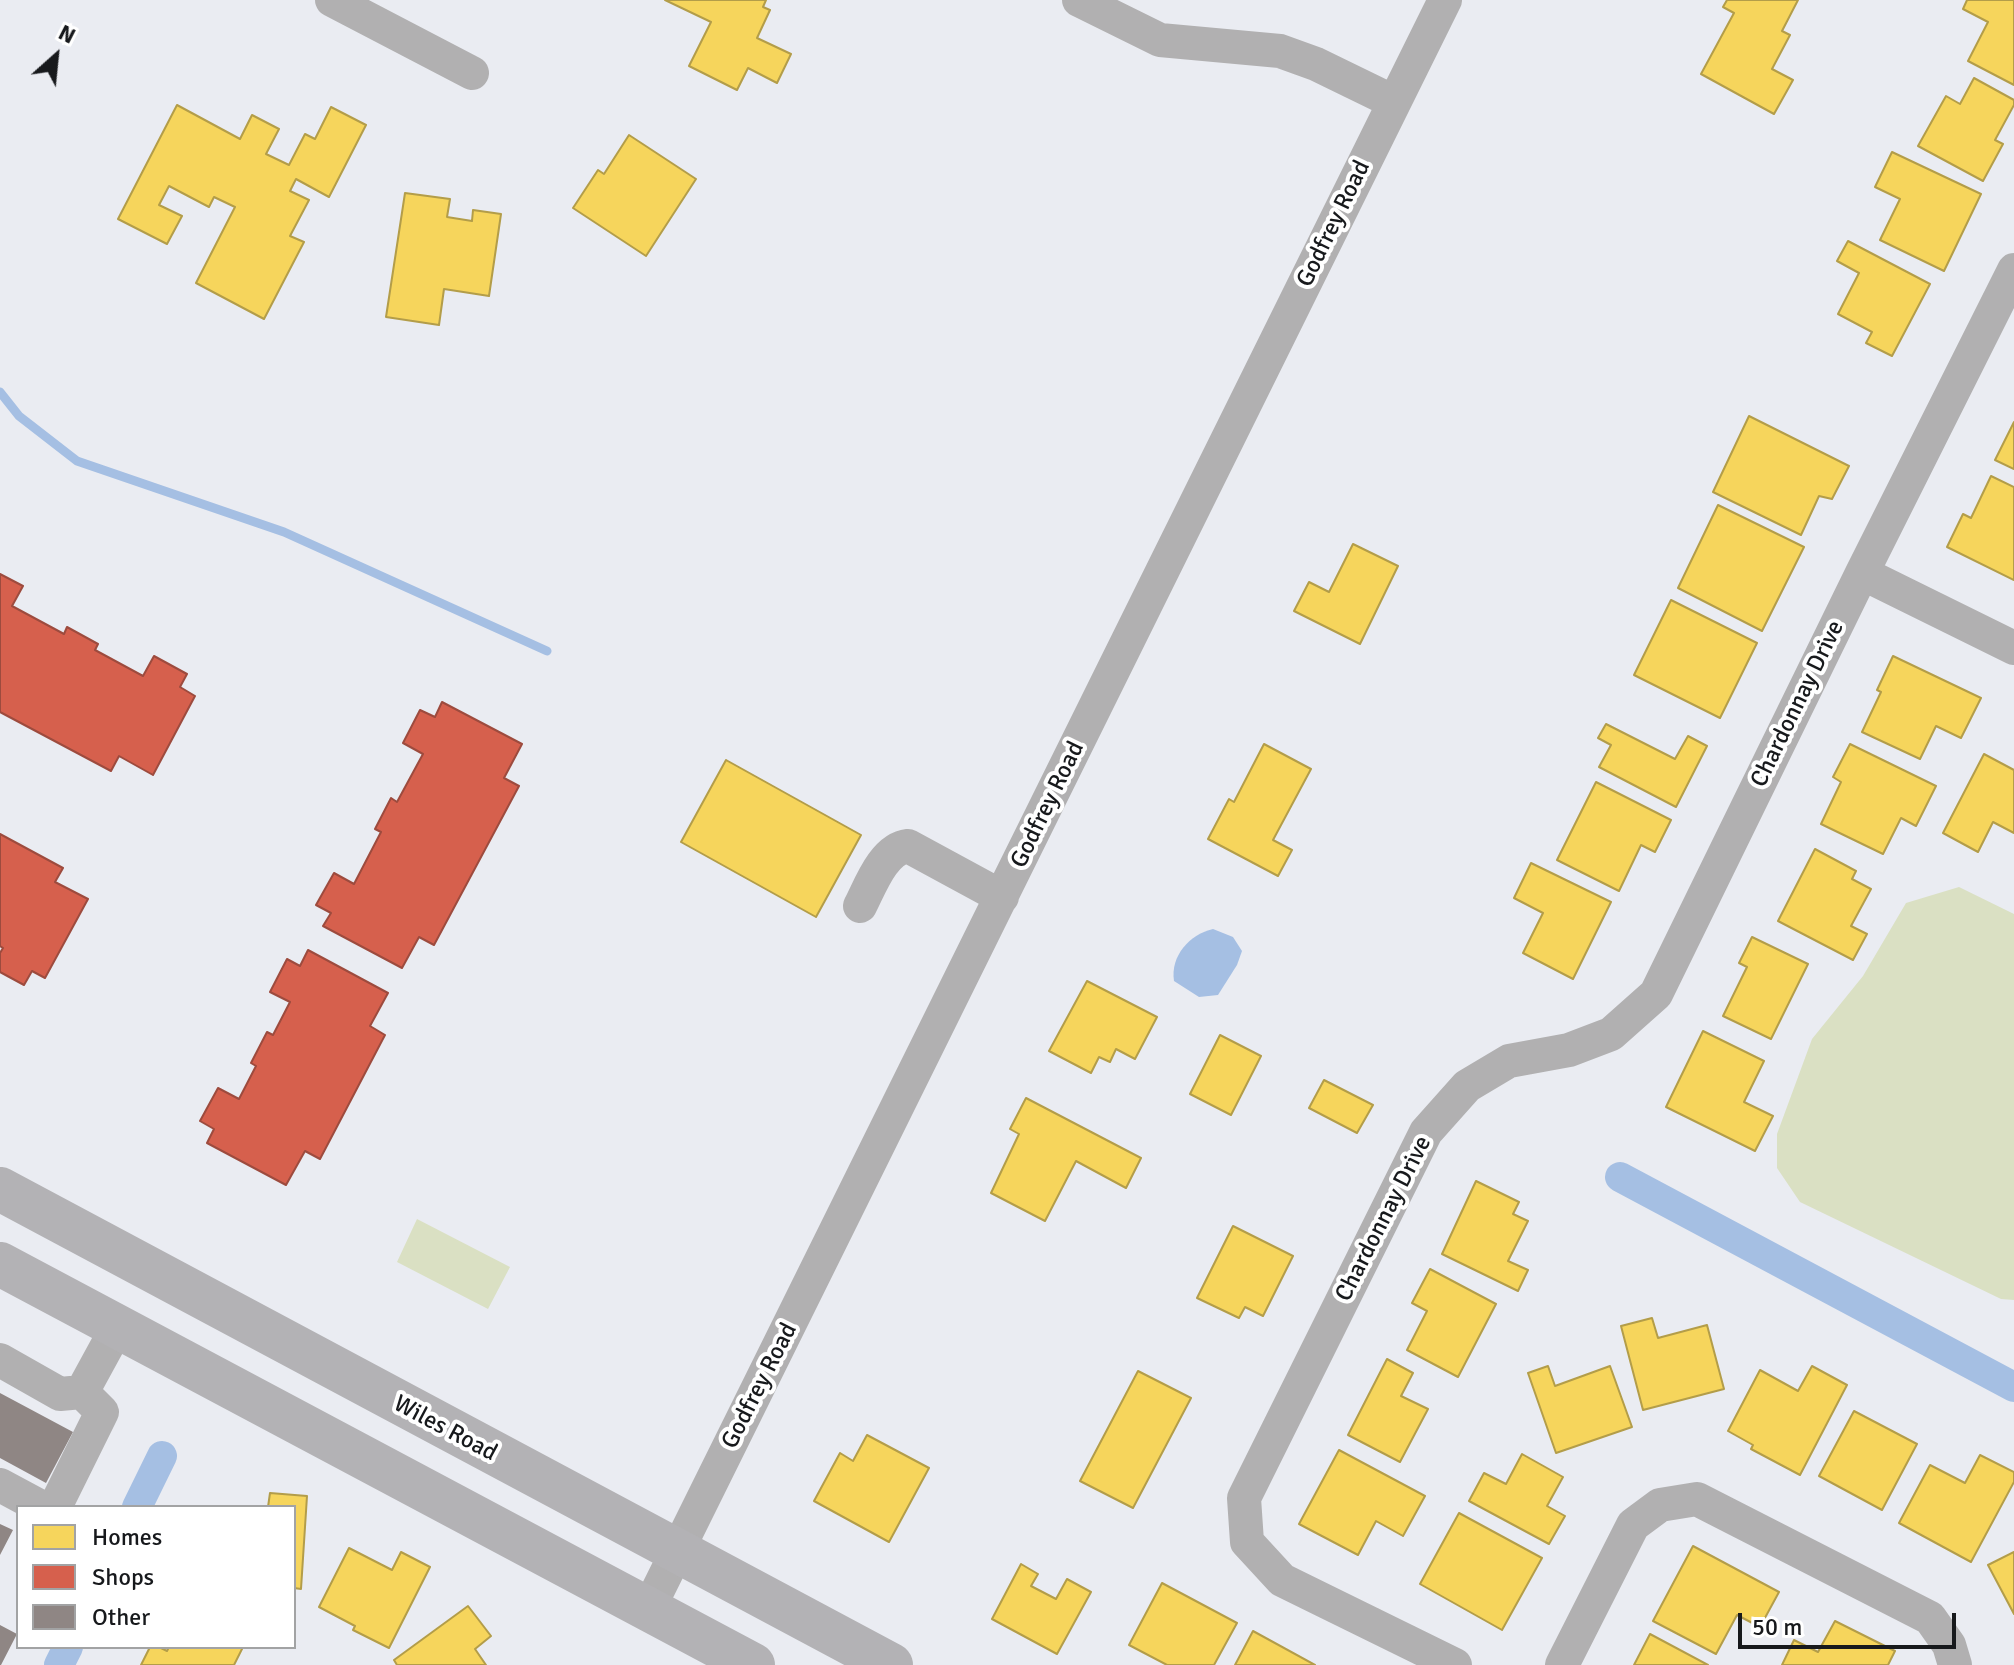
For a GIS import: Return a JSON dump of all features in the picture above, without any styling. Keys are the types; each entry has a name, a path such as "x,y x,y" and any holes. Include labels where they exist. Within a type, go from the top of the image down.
{"main road":[{"name":"Wiles Road","path":"0,1189 891,1665"},
{"path":"0,1264 753,1665"}],"street":[{"path":"332,0 472,73"},
{"path":"1079,0 1160,40 1280,51 1316,64 1394,102"},
{"name":"Godfrey Road","path":"648,1610 1445,0"},
{"name":"Chardonnay Drive","path":"1455,1665 1282,1580 1247,1542 1244,1498 1426,1132 1467,1086 1509,1061 1569,1050 1611,1034 1656,994 2014,270"},
{"path":"1862,573 2014,648"},
{"path":"860,906 879,869 901,847 908,846 1002,897"},
{"path":"82,1392 118,1326"},
{"path":"0,1360 60,1394 82,1392"},
{"path":"56,1505 102,1412 82,1392"},
{"path":"0,1485 37,1505"},
{"path":"1562,1665 1633,1525 1660,1505 1697,1499 1930,1618 1949,1645 1955,1665"}],"green space":[{"path":"1959,887 2014,914 2014,1300 2001,1299 1800,1202 1777,1168 1777,1134 1812,1039 1863,976 1906,903"},
{"path":"417,1219 510,1267 488,1309 397,1262"}],"water":[{"path":"1213,929 1233,937 1242,951 1218,995 1199,997 1174,981 1175,963 1189,941"}],"building: Homes":[{"path":"665,0 766,0 763,7 770,10 757,38 791,54 777,83 748,68 737,90 689,66 711,22"},
{"path":"1727,0 1798,0 1782,31 1790,35 1772,69 1793,80 1774,114 1701,74 1734,13 1723,7"},
{"path":"1967,0 2014,0 2014,85 1968,61 1988,22 1963,9"},
{"path":"1974,78 2014,100 1995,140 2003,144 1983,181 1918,146 1946,96 1960,104"},
{"path":"177,105 240,139 252,115 279,129 266,154 289,165 305,134 315,139 331,107 366,125 329,197 296,179 290,191 309,200 290,236 304,242 264,319 196,283 235,207 214,197 209,207 169,186 159,205 182,216 167,244 118,219"},
{"path":"629,135 696,179 646,256 573,208 598,170 604,174"},
{"path":"1892,152 1981,194 1944,271 1880,240 1900,199 1875,187"},
{"path":"405,193 450,199 447,217 472,221 473,210 501,214 489,296 444,289 439,325 386,317"},
{"path":"1848,241 1930,284 1892,356 1866,343 1872,332 1838,314 1859,273 1837,261"},
{"path":"1749,416 1849,466 1832,499 1819,496 1801,535 1713,492"},
{"path":"2014,422 2014,469 1995,460"},
{"path":"1991,476 2014,487 2014,580 1947,547 1963,514 1971,518"},
{"path":"1718,505 1804,547 1762,631 1678,588"},
{"path":"1353,544 1398,566 1360,644 1294,611 1309,582 1329,592"},
{"path":"1671,600 1757,643 1720,718 1634,675"},
{"path":"1893,656 1981,698 1961,738 1936,726 1920,759 1862,732 1881,692 1877,690"},
{"path":"1606,724 1675,759 1688,736 1707,746 1676,807 1599,767 1611,745 1598,738"},
{"path":"1264,744 1311,769 1273,840 1292,850 1278,876 1208,839 1229,799 1234,802"},
{"path":"1850,744 1936,786 1916,826 1901,818 1883,854 1821,824 1841,782 1833,777"},
{"path":"1984,754 2014,770 2014,833 1993,822 1978,852 1943,833"},
{"path":"726,760 861,835 816,917 681,842"},
{"path":"1596,782 1671,820 1655,852 1641,845 1619,891 1557,860"},
{"path":"1815,849 1856,871 1852,879 1871,889 1851,926 1867,934 1853,960 1778,921"},
{"path":"1531,863 1611,902 1573,979 1523,953 1543,913 1514,898"},
{"path":"1752,937 1808,964 1771,1039 1723,1016 1747,967 1739,963"},
{"path":"1087,981 1157,1017 1135,1059 1116,1049 1110,1062 1099,1057 1091,1073 1049,1051"},
{"path":"1703,1031 1764,1061 1744,1102 1773,1116 1755,1151 1666,1107"},
{"path":"1220,1035 1261,1056 1231,1115 1190,1094"},
{"path":"1324,1080 1373,1105 1357,1133 1309,1108"},
{"path":"1026,1098 1141,1158 1126,1188 1076,1161 1045,1221 991,1193 1019,1134 1010,1129"},
{"path":"1476,1181 1519,1202 1513,1214 1528,1221 1508,1261 1528,1270 1518,1291 1442,1254"},
{"path":"1233,1226 1293,1256 1263,1316 1245,1307 1239,1318 1197,1298"},
{"path":"1430,1269 1496,1304 1458,1377 1407,1350 1427,1311 1412,1303"},
{"path":"1652,1318 1658,1338 1707,1325 1724,1389 1643,1410 1621,1326"},
{"path":"1387,1359 1413,1373 1401,1396 1428,1409 1400,1462 1348,1435"},
{"path":"1548,1366 1555,1386 1610,1366 1632,1427 1556,1453 1528,1373"},
{"path":"1812,1366 1847,1385 1800,1475 1751,1449 1753,1445 1728,1431 1760,1370 1798,1391"},
{"path":"1138,1371 1191,1398 1133,1508 1080,1481"},
{"path":"1854,1411 1917,1444 1882,1510 1819,1476"},
{"path":"867,1435 929,1468 889,1542 814,1501 840,1453 853,1461"},
{"path":"1339,1450 1425,1496 1403,1536 1376,1521 1358,1555 1299,1524"},
{"path":"1522,1454 1563,1477 1547,1506 1565,1516 1549,1544 1469,1501 1484,1473 1506,1484"},
{"path":"1980,1455 2014,1472 2014,1482 1971,1562 1899,1523 1930,1465 1965,1483"},
{"path":"270,1493 307,1496 301,1589 296,1588 296,1505 268,1505"},
{"path":"1459,1513 1542,1558 1502,1630 1420,1584"},
{"path":"1693,1546 1779,1592 1760,1627 1737,1615 1716,1654 1653,1621"},
{"path":"349,1548 392,1570 401,1552 430,1567 389,1648 353,1630 355,1626 319,1607"},
{"path":"2014,1552 2014,1614 1988,1565"},
{"path":"1021,1564 1038,1574 1031,1586 1056,1599 1067,1579 1091,1592 1057,1654 992,1619"},
{"path":"1162,1583 1237,1623 1214,1665 1167,1665 1129,1645"},
{"path":"468,1606 491,1636 475,1649 486,1665 397,1665 394,1660"},
{"path":"1835,1621 1895,1651 1888,1665 1782,1665 1794,1640 1818,1652"},
{"path":"1253,1631 1315,1665 1235,1665"},
{"path":"1650,1634 1708,1665 1634,1665"},
{"path":"149,1649 242,1649 234,1665 141,1665"}],"building: Shops":[{"path":"0,574 23,586 12,606 64,634 67,627 98,644 95,650 143,676 154,656 187,674 180,687 195,696 153,775 119,756 111,771 0,712"},
{"path":"442,702 522,744 504,778 519,786 434,945 419,937 402,968 323,926 331,913 316,905 334,873 354,884 381,832 375,829 391,798 397,802 423,754 403,743 420,710 435,717"},
{"path":"0,834 63,868 55,882 88,899 45,978 32,971 24,985 0,972 3,948 0,946"},
{"path":"308,950 388,993 370,1026 385,1035 320,1159 305,1151 286,1185 207,1143 214,1129 200,1121 218,1088 239,1099 256,1066 251,1063 267,1032 273,1035 290,1002 270,992 287,959 300,966"}],"building: Other":[{"path":"0,1393 73,1432 46,1483 0,1458"},
{"path":"0,1524 13,1530 0,1555"},
{"path":"0,1625 16,1636 0,1665"}],"waterway":[{"path":"0,392 19,416 77,461 284,532 547,651"},
{"path":"1620,1177 2014,1387"},
{"path":"138,1505 162,1456"},
{"path":"59,1665 67,1649"}]}
